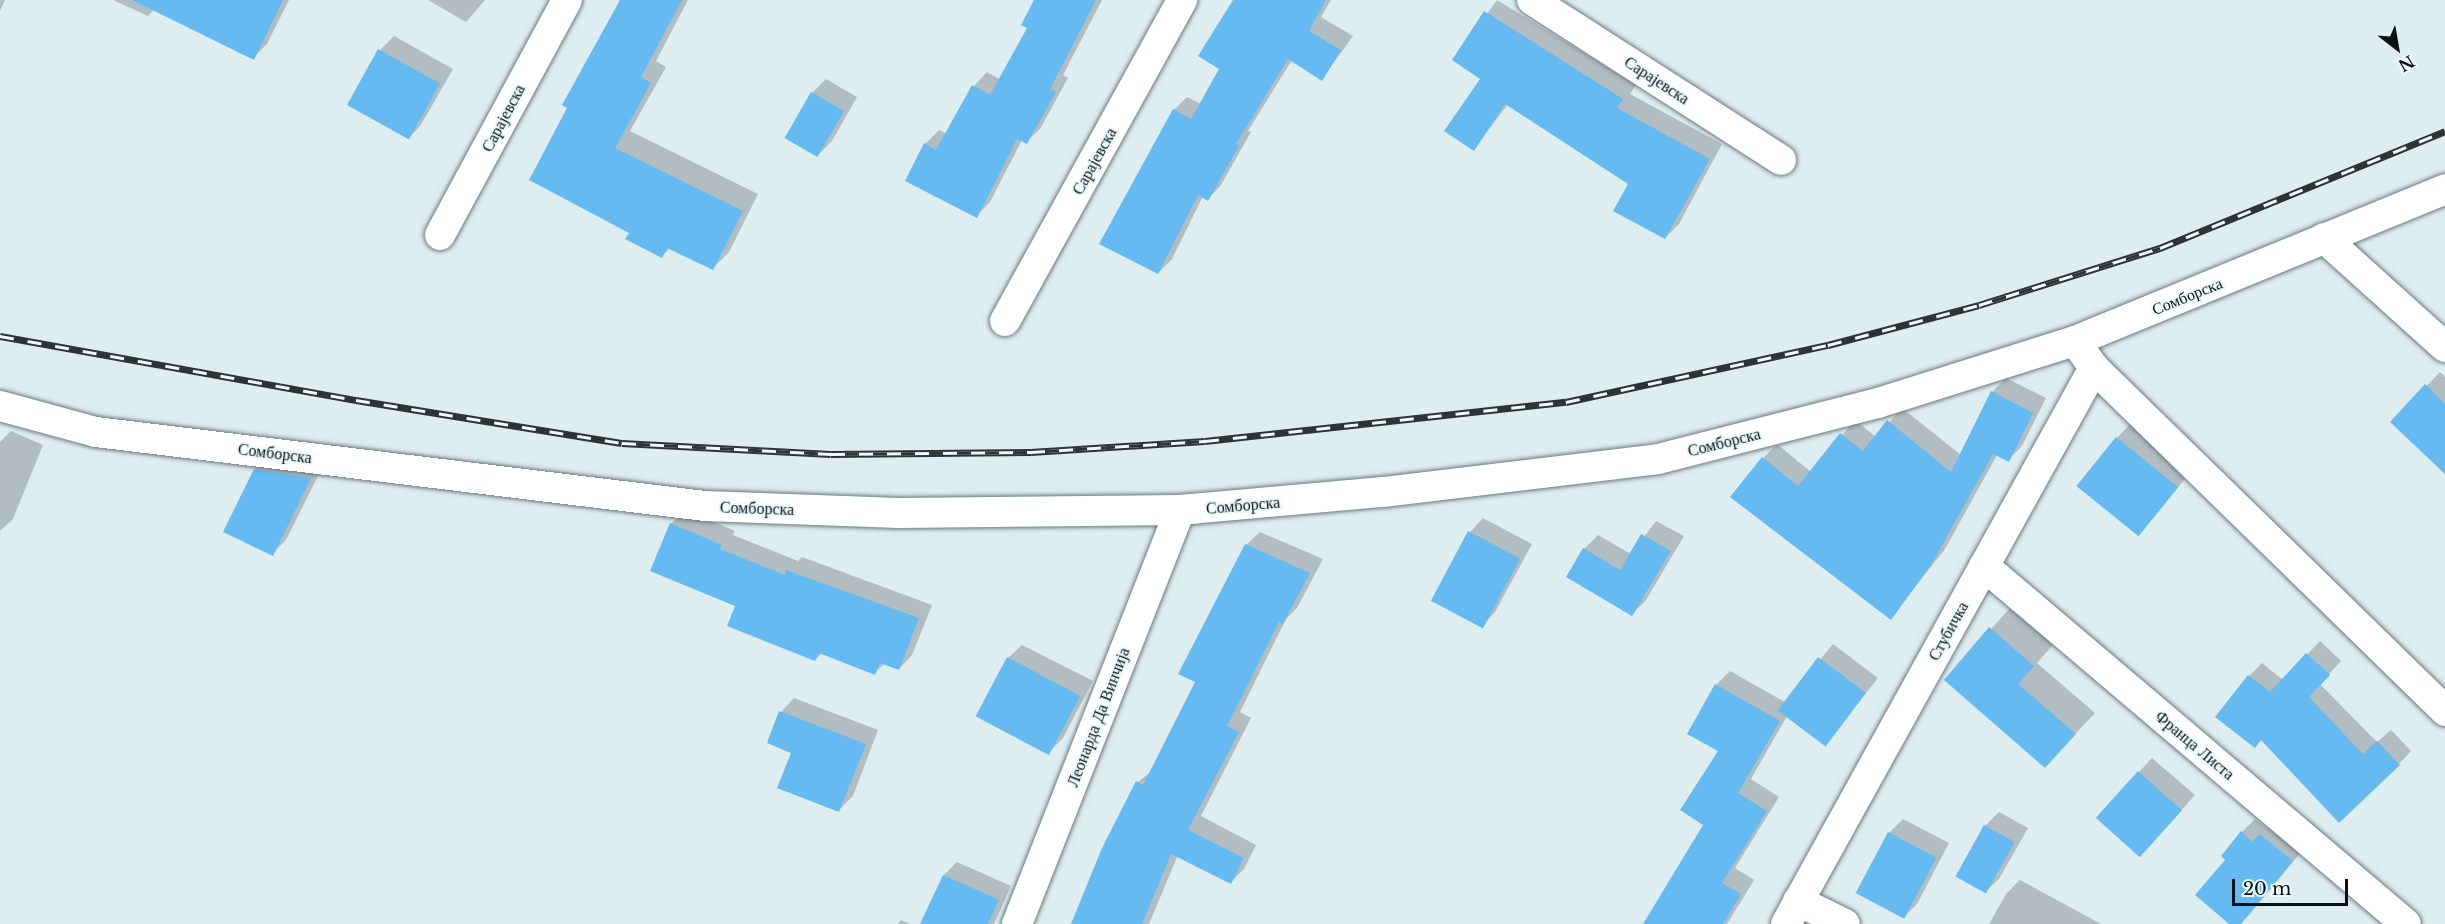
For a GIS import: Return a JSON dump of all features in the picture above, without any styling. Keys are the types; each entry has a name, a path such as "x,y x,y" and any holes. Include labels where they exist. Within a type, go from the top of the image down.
{"street":[{"name":"Сарајевска","path":"440,235 567,0"},
{"name":"Сарајевска","path":"1005,321 1182,0"},
{"name":"Сарајевска","path":"1532,0 1781,160"},
{"name":"Сомборска","path":"0,406 96,432 705,506 899,513 1179,510 1383,492 1659,459 1878,403 2075,341 2445,189"},
{"path":"2324,238 2445,346"},
{"path":"2075,341 2094,368 2445,711"},
{"name":"Стубичка","path":"1792,913 2094,368"},
{"name":"Леонарда Да Винчија","path":"1017,924 1179,510"},
{"name":"Франца Листа","path":"1984,566 2406,924"},
{"path":"1792,913 1845,924"}],"building":[{"path":"132,0 283,0 254,60"},
{"path":"620,0 682,0 641,77 651,83 615,148 743,211 713,270 667,248 662,258 625,239 629,233 529,180 567,108 562,105"},
{"path":"1034,0 1096,0 1050,89 1056,92 1027,144 1017,139 977,218 905,181 924,143 936,150 972,85 990,95 1027,28 1021,25"},
{"path":"1233,0 1326,0 1309,31 1341,50 1322,81 1288,59 1236,144 1239,146 1208,201 1198,195 1158,274 1099,244 1173,109 1191,119 1219,69 1198,56"},
{"path":"1484,11 1623,99 1617,108 1710,159 1665,239 1613,211 1628,184 1505,104 1474,151 1444,131 1480,79 1452,60"},
{"path":"378,49 440,83 409,139 347,105"},
{"path":"811,92 844,111 817,157 784,138"},
{"path":"2425,384 2445,404 2445,474 2390,422"},
{"path":"1991,391 2033,413 2009,462 1993,454 1931,565 1891,620 1730,497 1762,457 1798,486 1840,433 1863,451 1887,420 1951,472"},
{"path":"2116,437 2178,487 2139,536 2076,486"},
{"path":"254,469 311,478 273,556 223,532"},
{"path":"670,523 722,545 720,549 785,575 786,570 919,618 899,670 880,663 875,675 819,653 815,661 727,626 735,606 650,571"},
{"path":"1468,531 1520,559 1483,628 1431,601"},
{"path":"1641,534 1671,551 1632,616 1566,577 1583,548 1620,570"},
{"path":"1245,544 1310,573 1283,624 1279,622 1227,726 1239,732 1188,830 1244,858 1231,884 1171,854 1142,924 1071,924 1102,848 1136,781 1143,785 1195,682 1178,674"},
{"path":"1989,627 2034,666 2018,684 2076,734 2045,768 1944,680"},
{"path":"2306,653 2330,675 2309,697 2363,754 2377,741 2400,765 2339,823 2261,740 2255,748 2215,717 2248,675 2270,692"},
{"path":"1007,657 1080,696 1049,755 976,716"},
{"path":"1818,657 1866,693 1826,747 1778,711"},
{"path":"1715,684 1780,721 1738,793 1767,811 1722,883 1741,894 1723,924 1643,924 1703,825 1680,810 1718,751 1687,734"},
{"path":"779,711 866,744 839,812 777,788 791,753 767,743"},
{"path":"2138,771 2182,810 2140,857 2096,818"},
{"path":"1984,825 2015,842 1986,894 1955,877"},
{"path":"2241,831 2252,842 2260,834 2293,861 2241,924 2229,924 2195,895 2225,860 2221,856"},
{"path":"1888,832 1937,858 1904,919 1856,893"},
{"path":"943,875 999,900 988,924 920,924"}],"railway":[{"path":"0,336 356,400 622,443 831,454 1031,452 1205,441 1566,402 1828,345 1979,305 2160,248 2445,131"}]}
